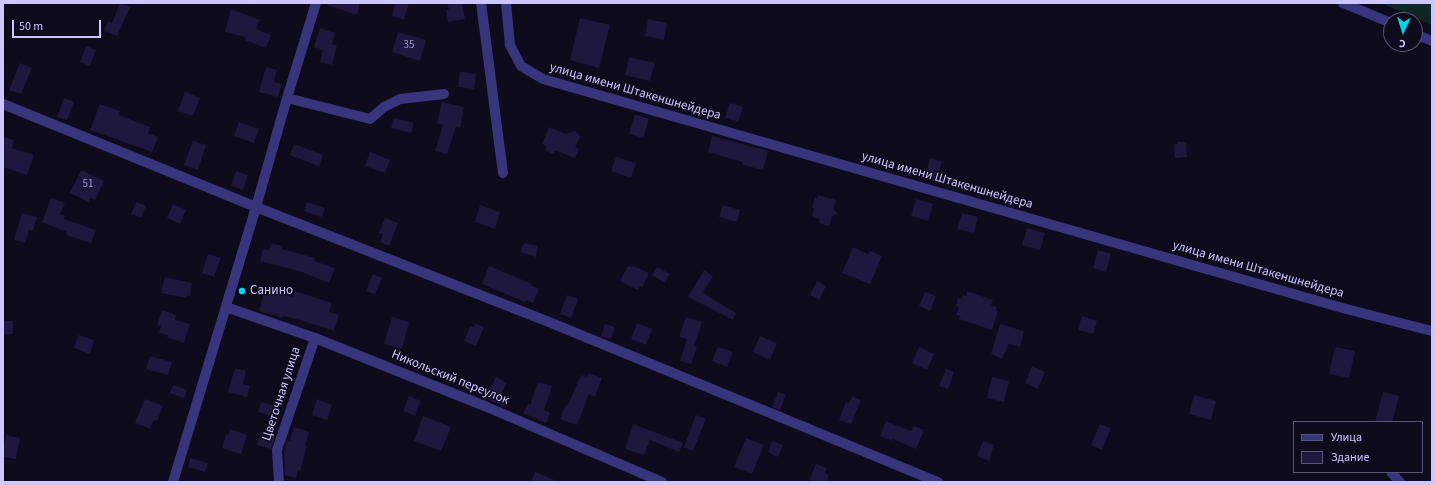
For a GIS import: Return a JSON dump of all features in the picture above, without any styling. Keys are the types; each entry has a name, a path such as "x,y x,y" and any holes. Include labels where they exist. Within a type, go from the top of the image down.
{"street":[{"path":"173,482 316,3"},
{"path":"481,3 503,173"},
{"name":"улица имени Штакеншнейдера","path":"506,3 510,45 521,66 543,79 1346,309 1432,331"},
{"path":"1343,3 1383,20"},
{"path":"287,98 370,118 384,107 400,99 444,94"},
{"path":"3,104 256,207 548,322 938,482"},
{"name":"Никольский переулок","path":"226,307 315,338 487,406 662,482"},
{"name":"Цветочная улица","path":"279,482 277,450 315,338"},
{"path":"1392,473 1400,482"}],"green space":[{"path":"1381,3 1432,3 1432,25 1423,21 1423,12 1402,12"}],"building":[{"path":"120,3 130,7 117,36 104,31 108,21 112,23"},
{"path":"327,3 360,3 357,15 327,5"},
{"path":"395,3 409,3 404,20 392,16"},
{"path":"447,3 462,3 465,19 448,22 446,10 449,9"},
{"path":"231,9 260,20 256,29 271,35 266,48 245,40 246,37 225,32"},
{"path":"580,18 610,25 599,68 570,60"},
{"path":"648,19 667,23 664,40 645,36"},
{"path":"320,28 335,33 332,44 337,46 332,65 320,62 323,50 314,47"},
{"path":"398,32 426,40 420,61 392,52"},
{"path":"86,46 96,50 90,66 80,62"},
{"path":"629,57 655,63 650,81 625,75"},
{"path":"20,63 32,68 21,94 9,90"},
{"path":"266,67 277,70 274,82 282,84 278,97 259,92"},
{"path":"460,72 476,74 474,89 458,87"},
{"path":"185,92 200,98 193,116 178,111"},
{"path":"64,98 74,102 67,120 57,117"},
{"path":"442,102 464,107 460,128 456,127 447,154 435,151 443,125 437,123"},
{"path":"730,103 743,107 738,122 725,118"},
{"path":"100,104 120,111 119,115 150,127 148,133 158,137 152,152 90,130"},
{"path":"635,114 649,119 643,138 629,134"},
{"path":"394,118 414,123 411,133 391,128"},
{"path":"239,122 259,129 254,143 234,136"},
{"path":"549,127 566,134 575,131 578,133 580,137 575,147 579,149 575,158 555,150 553,154 545,150 547,146 542,144"},
{"path":"712,136 768,151 763,170 743,165 743,162 708,152"},
{"path":"3,137 14,140 12,148 34,155 27,175 3,168"},
{"path":"193,141 206,145 198,170 184,165"},
{"path":"1177,142 1186,142 1187,157 1175,158 1174,144 1177,144"},
{"path":"294,144 323,155 319,166 290,155"},
{"path":"370,152 390,160 385,173 365,166"},
{"path":"616,157 636,163 631,178 611,171"},
{"path":"930,158 942,161 937,182 925,179"},
{"path":"81,170 104,181 95,200 90,198 89,202 70,193"},
{"path":"236,171 248,175 243,190 231,186"},
{"path":"818,195 836,200 833,209 838,213 832,216 829,226 819,223 820,219 812,217 814,209 812,208 815,198 817,198"},
{"path":"51,198 65,203 60,214 65,216 64,219 96,230 91,243 66,235 67,232 42,222"},
{"path":"916,199 933,204 928,221 911,216"},
{"path":"136,202 146,206 141,218 131,214"},
{"path":"307,202 325,208 322,217 304,211"},
{"path":"173,204 186,210 180,224 167,218"},
{"path":"480,205 500,212 495,229 475,222"},
{"path":"723,205 740,210 737,222 719,217"},
{"path":"22,213 37,217 33,231 29,230 25,243 14,240"},
{"path":"962,213 978,217 974,233 957,229"},
{"path":"385,218 398,223 389,246 380,242 383,234 379,233"},
{"path":"1027,228 1045,233 1040,250 1022,245"},
{"path":"271,243 283,246 282,249 315,258 314,261 335,268 329,283 302,272 260,261 263,249 269,250"},
{"path":"524,243 538,246 536,257 520,252"},
{"path":"853,247 868,254 870,251 882,256 870,284 842,273"},
{"path":"1098,250 1111,254 1106,272 1093,268"},
{"path":"208,254 221,258 214,277 202,273"},
{"path":"489,266 532,284 531,285 539,289 533,303 526,300 525,302 482,284"},
{"path":"628,266 633,266 649,273 642,287 640,286 638,290 620,281"},
{"path":"657,267 670,274 665,283 652,275"},
{"path":"704,270 713,276 703,293 736,313 733,320 688,297"},
{"path":"373,274 382,278 375,294 366,291"},
{"path":"165,277 192,283 190,296 187,296 187,298 161,293"},
{"path":"817,281 826,286 819,300 810,295"},
{"path":"265,289 293,297 295,291 332,303 329,312 339,315 334,331 300,320 283,316 283,318 259,311"},
{"path":"967,291 993,300 991,305 997,307 996,311 998,311 992,330 959,319 960,316 956,315 959,307 956,306 958,298 962,299 963,295 966,296"},
{"path":"925,292 936,296 930,311 919,306"},
{"path":"567,295 578,299 571,318 560,314"},
{"path":"162,310 176,315 175,320 190,324 184,343 167,337 168,335 159,333 161,326 157,325"},
{"path":"1082,316 1097,321 1093,334 1078,330"},
{"path":"392,317 409,322 402,349 384,344"},
{"path":"686,317 702,322 694,346 697,347 691,364 680,361 687,339 679,337"},
{"path":"3,321 13,321 13,334 3,334"},
{"path":"637,323 652,329 646,345 631,339"},
{"path":"476,324 484,327 476,346 464,341 470,326 474,327"},
{"path":"605,324 615,327 611,339 601,336"},
{"path":"1000,324 1024,331 1020,347 1009,344 1002,359 991,354"},
{"path":"78,335 94,340 90,354 74,348"},
{"path":"760,336 777,343 770,360 753,352"},
{"path":"718,347 733,352 727,367 712,361"},
{"path":"919,347 934,354 927,370 912,363"},
{"path":"1335,347 1355,351 1349,378 1329,374"},
{"path":"150,356 172,362 168,375 146,369"},
{"path":"1032,366 1045,372 1038,389 1025,383"},
{"path":"235,368 246,371 243,384 250,386 247,397 228,392"},
{"path":"946,369 954,372 948,389 939,386"},
{"path":"589,373 602,378 595,397 589,394 577,425 560,419 581,375 587,377"},
{"path":"496,377 507,383 501,394 509,397 504,407 485,398"},
{"path":"992,377 1009,381 1004,402 987,398"},
{"path":"538,382 552,386 544,410 550,413 546,423 523,413 528,403 530,405"},
{"path":"173,385 187,390 184,398 170,393"},
{"path":"778,392 786,395 780,410 772,407"},
{"path":"1383,392 1399,396 1392,421 1375,421"},
{"path":"1194,395 1216,401 1211,420 1189,414"},
{"path":"409,396 421,401 415,416 403,411"},
{"path":"852,396 861,400 851,424 839,420 846,402 849,404"},
{"path":"145,399 163,406 157,421 154,420 150,429 135,423"},
{"path":"317,399 332,405 327,420 312,415"},
{"path":"261,402 278,407 275,417 258,412"},
{"path":"696,415 706,419 693,451 684,447"},
{"path":"423,416 451,427 441,451 414,441"},
{"path":"886,421 911,431 914,426 924,430 916,449 893,439 892,441 880,436"},
{"path":"633,424 683,443 679,452 650,440 644,455 625,449"},
{"path":"1100,424 1111,428 1102,450 1091,445"},
{"path":"294,427 309,432 300,471 298,470 296,478 285,475 284,451 287,440 290,441"},
{"path":"230,429 247,435 241,454 222,448 226,435 228,435"},
{"path":"261,432 275,437 271,449 257,445"},
{"path":"6,435 20,438 16,459 3,457"},
{"path":"746,438 764,445 752,474 734,467"},
{"path":"772,441 783,445 778,457 768,452"},
{"path":"983,441 994,445 989,461 977,456"},
{"path":"190,458 208,463 205,472 188,467"},
{"path":"816,464 827,468 825,473 829,475 827,482 809,482"},
{"path":"535,472 559,482 531,482"}],"place":[{"name":"Санино","path":"242,291"}]}
